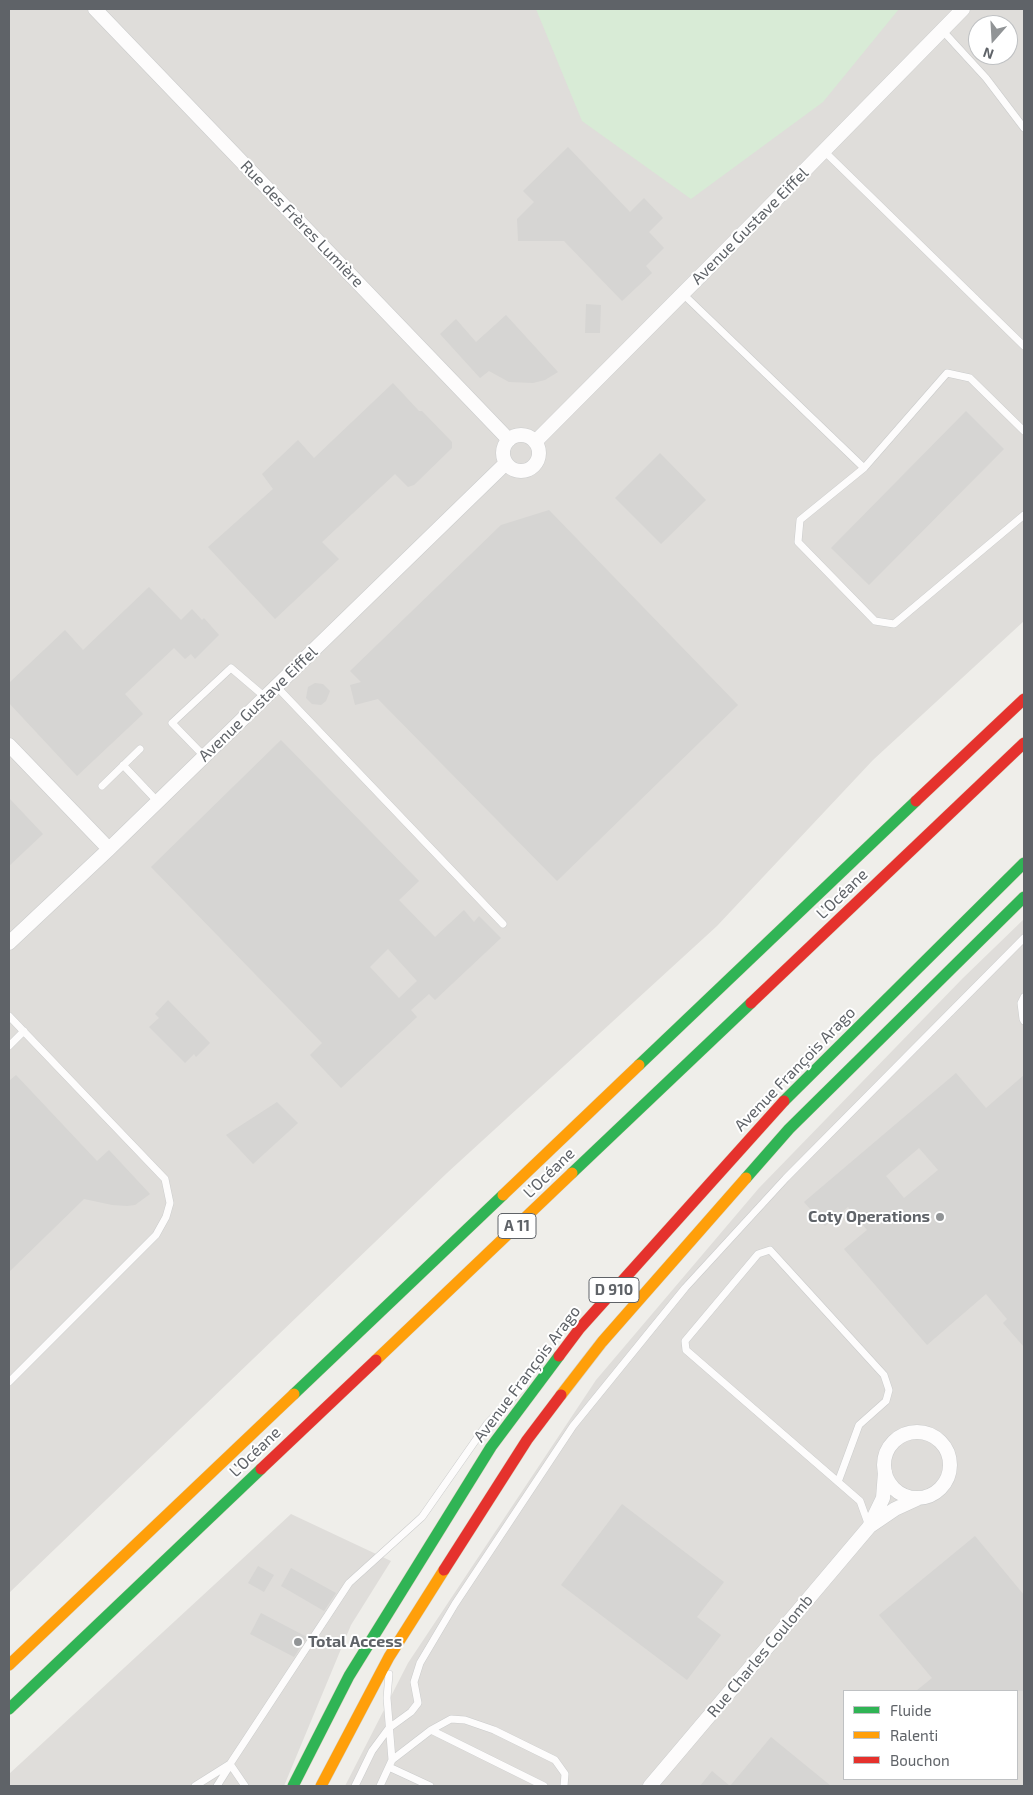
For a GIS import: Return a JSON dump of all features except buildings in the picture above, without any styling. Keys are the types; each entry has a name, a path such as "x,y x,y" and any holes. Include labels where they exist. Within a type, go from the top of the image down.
{"main road":[{"name":"L’Océane","path":"9,1665 1024,699"},
{"name":"L’Océane","path":"9,1709 1024,743"},
{"name":"Avenue François Arago","path":"293,1786 349,1676 486,1456 580,1328 774,1112 1024,863"},
{"name":"D 910","path":"321,1786 390,1657 527,1440 602,1342 789,1130 1024,897"}],"street":[{"name":"Rue des Frères Lumière","path":"95,9 508,440"},
{"name":"Avenue Gustave Eiffel","path":"535,442 824,152 963,9"},
{"path":"516,436 527,436 535,442 538,450 538,459 533,467 524,471 515,470 506,463 503,456 504,447 508,440 516,436"},
{"name":"Avenue Gustave Eiffel","path":"9,943 158,802 506,463"},
{"path":"9,745 108,849"},
{"name":"Rue Charles Coulomb","path":"650,1786 869,1527 895,1509 940,1489 950,1470 950,1459 941,1442 931,1435 922,1432 906,1434 896,1440 889,1448 884,1460 885,1472 882,1498 869,1527"},
{"path":"885,1472 895,1490 906,1496 918,1498"}],"lane":[{"path":"942,30 986,78 1024,128"},
{"path":"824,152 1024,346"},
{"path":"683,294 864,468"},
{"path":"1024,431 970,378 947,373 864,468 800,520 798,542 875,621 894,624 1024,515"},
{"path":"204,756 172,724 231,668 265,697"},
{"path":"276,686 503,924"},
{"path":"102,786 140,749"},
{"path":"123,765 158,802"},
{"path":"355,1786 372,1751 389,1728 411,1712 418,1703 414,1682 420,1663 455,1604 573,1426 685,1288 786,1178 1024,938"},
{"path":"1024,997 1021,1003 1024,1021"},
{"path":"9,1016 165,1179 170,1203 166,1217 156,1235 9,1382"},
{"path":"9,1046 24,1031"},
{"path":"838,1482 859,1425 886,1401 888,1390 884,1375 770,1250 758,1254 685,1341 686,1350 838,1482 860,1501 869,1527"},
{"path":"533,1376 580,1328"},
{"path":"217,1786 349,1583 422,1517 487,1424 526,1383"},
{"path":"390,1657 387,1698 391,1764"},
{"path":"380,1786 391,1764 430,1730 451,1719 465,1720 494,1730 555,1760 565,1774 564,1786"},
{"path":"430,1730 541,1785"},
{"path":"195,1786 230,1764"},
{"path":"230,1764 245,1786"},
{"path":"391,1764 430,1786"},
{"path":"529,1786 541,1785"}],"shaded area":[{"path":"9,9 1024,9 1024,621 873,760 717,926 447,1173 9,1593"},
{"path":"1024,919 1024,1786 345,1786 408,1663 596,1380 759,1188 963,978"},
{"path":"291,1514 391,1561 351,1625 284,1786 9,1786 9,1774"}],"green space":[{"path":"536,9 899,9 823,102 691,199 582,121"}],"traffic: fast":[{"path":"639,1065 916,801"},
{"path":"784,1101 1024,863"},
{"path":"746,1178 789,1129 1024,897"},
{"path":"572,1173 751,1003"},
{"path":"294,1394 503,1195"},
{"path":"293,1786 349,1676 491,1447 559,1356"},
{"path":"9,1709 261,1469"}],"traffic: slow":[{"path":"503,1195 639,1065"},
{"path":"376,1360 572,1173"},
{"path":"561,1395 602,1342 746,1178"},
{"path":"9,1665 294,1394"},
{"path":"321,1786 389,1657 444,1570"}],"traffic: jam":[{"path":"916,801 1024,699"},
{"path":"751,1003 1024,743"},
{"path":"559,1356 580,1328 784,1101"},
{"path":"261,1469 376,1360"},
{"path":"444,1570 527,1440 561,1395"}],"place":[{"name":"Coty Operations","path":"940,1217"},
{"name":"Total Access","path":"298,1642"}]}
